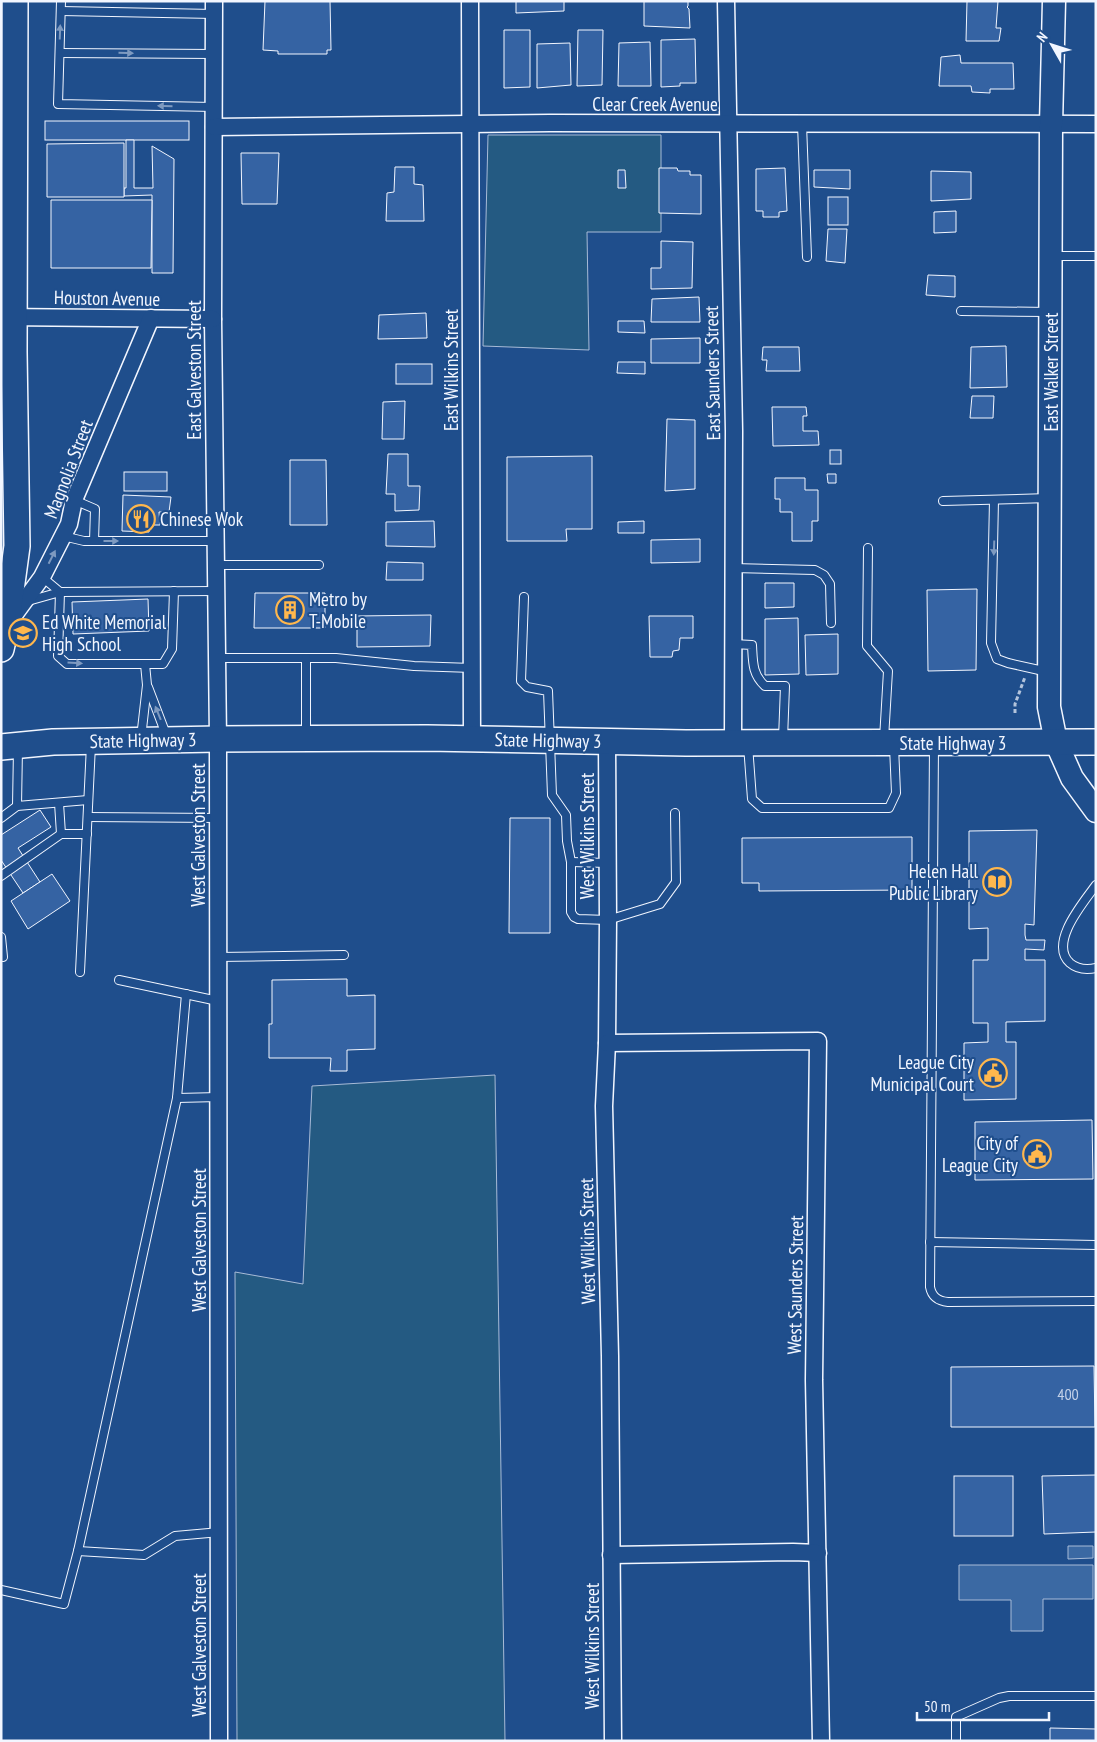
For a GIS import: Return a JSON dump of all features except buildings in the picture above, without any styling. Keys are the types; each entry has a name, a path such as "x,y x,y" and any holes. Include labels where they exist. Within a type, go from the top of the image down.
{"main road":[{"path":"4,638 17,546 11,352 8,317 12,59 15,1"},
{"name":"State Highway 3","path":"10,746 53,742 218,738 472,738 741,743 1096,742"}],"street":[{"name":"East Wilkins Street","path":"470,1 472,738"},
{"name":"East Saunders Street","path":"726,1 734,431 733,644 741,743"},
{"name":"East Walker Street","path":"1054,1 1050,125 1051,498 1049,707 1056,742 1072,778 1096,811"},
{"name":"East Galveston Street","path":"214,8 213,319 218,738"},
{"name":"Clear Creek Avenue","path":"214,127 550,123 1096,124"},
{"name":"Houston Avenue","path":"8,317 213,319"},
{"name":"Magnolia Street","path":"4,638 24,602 42,577 66,530 74,500 152,318"},
{"name":"West Galveston Street","path":"218,738 219,1741"},
{"name":"West Wilkins Street","path":"606,741 608,920 607,1043 604,1106 610,1356 613,1741"},
{"name":"West Saunders Street","path":"607,1043 818,1041 814,1380 821,1741"},
{"path":"612,1555 818,1553"}],"lane":[{"path":"61,1 58,104 214,107"},
{"path":"61,11 214,8"},
{"path":"60,53 214,54"},
{"path":"802,124 807,257"},
{"path":"1050,256 1096,256"},
{"path":"961,311 1051,312"},
{"path":"943,502 1051,498"},
{"path":"74,500 95,509 94,541"},
{"path":"994,500 991,643 997,659 1050,672"},
{"path":"66,530 84,541 215,541"},
{"path":"741,743 752,799 762,808 889,808 896,793 889,743 888,671 867,646 868,548"},
{"path":"216,565 319,564"},
{"path":"733,568 815,570 824,575 830,584 831,623"},
{"path":"42,577 60,592"},
{"path":"60,592 58,656 67,664 163,664 172,649 174,591"},
{"path":"24,602 60,592 216,591"},
{"path":"524,597 521,681 527,687 548,691 552,794 566,814 567,841 571,862 571,912 574,917 608,920 660,904 676,882 675,813"},
{"path":"733,644 752,645 753,669 758,679 765,686 785,686 783,743"},
{"path":"217,658 336,658 414,666 472,668"},
{"path":"306,658 306,738"},
{"path":"141,740 147,686 145,664"},
{"path":"147,686 168,740"},
{"path":"80,972 91,741"},
{"path":"934,743 930,1287 935,1297 941,1301 1096,1301"},
{"path":"10,746 17,806"},
{"path":"1,818 17,806 88,800"},
{"path":"59,803 61,834"},
{"path":"88,817 218,818"},
{"path":"1,876 61,834 87,834"},
{"path":"571,862 607,863"},
{"path":"1096,885 1070,921 1064,935 1064,951 1069,962 1078,968 1089,970 1096,968"},
{"path":"1,937 3,957"},
{"path":"218,957 344,955"},
{"path":"119,980 218,1001"},
{"path":"1,1590 64,1604 78,1551 177,1098 186,994"},
{"path":"177,1098 219,1097"},
{"path":"930,1242 1096,1245"},
{"path":"78,1551 144,1555 175,1536 220,1532"},
{"path":"956,1741 956,1718 999,1698 1009,1696 1096,1696"}],"shaded area":[{"path":"488,135 661,135 661,232 587,232 589,350 483,346"},
{"path":"495,1075 505,1741 237,1741 235,1272 303,1284 312,1086"},
{"path":"1068,1546 1093,1546 1093,1558 1068,1559"},
{"path":"959,1565 1093,1565 1093,1599 1043,1599 1043,1631 1011,1631 1011,1600 959,1600"}],"place":[{"name":"Chinese Wok","path":"141,519"},
{"name":"Metro by T-Mobile","path":"290,610"},
{"name":"Ed White Memorial High School","path":"23,633"},
{"name":"Helen Hall Public Library","path":"997,882"},
{"name":"League City Municipal Court","path":"993,1073"},
{"name":"City of League City","path":"1037,1154"}]}
